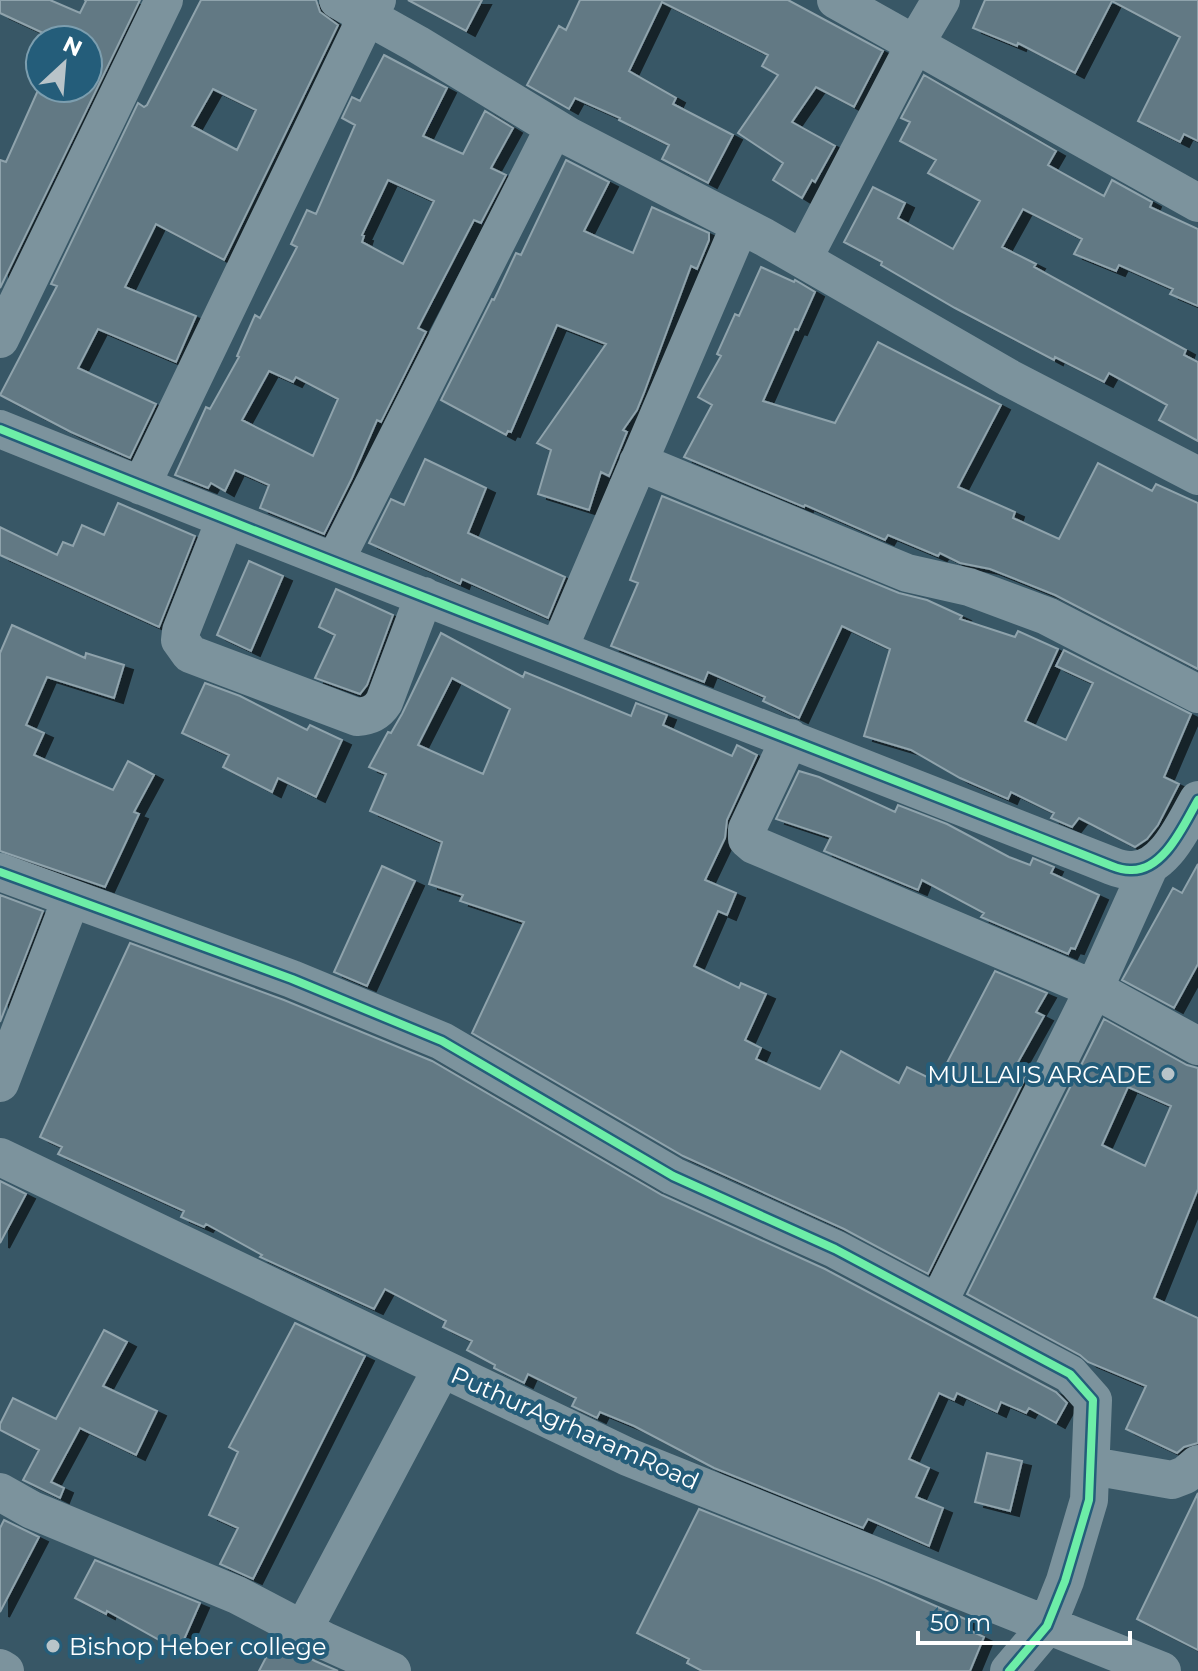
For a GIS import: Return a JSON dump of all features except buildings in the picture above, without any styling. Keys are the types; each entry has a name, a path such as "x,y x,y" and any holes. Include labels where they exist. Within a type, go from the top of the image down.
{"street":[{"path":"0,339 164,0"},
{"path":"836,0 1198,203"},
{"path":"803,259 941,0"},
{"path":"141,486 361,5 554,128 803,259 1009,378 1198,476"},
{"path":"335,561 554,128"},
{"path":"559,648 740,225"},
{"path":"0,429 1112,866 1132,871 1150,865"},
{"path":"638,462 907,573 969,587 1047,616 1198,694"},
{"path":"225,520 182,624 180,640 190,654 218,665 357,717 372,714 384,702 424,596"},
{"path":"790,738 747,829 747,839 754,845 1094,989 1198,1046"},
{"path":"938,1303 1094,989 1150,865 1176,837 1198,800"},
{"path":"0,872 292,979 442,1041 673,1176 835,1249 1070,1374 1093,1400 1089,1500 1065,1581 1047,1626 1009,1671"},
{"path":"0,1083 71,899"},
{"name":"PuthurAgrharamRoad","path":"0,1157 628,1457 1162,1671"},
{"path":"303,1630 442,1368"},
{"path":"1092,1466 1172,1480 1185,1475 1198,1464"},
{"path":"0,1492 32,1510 237,1595 392,1671"},
{"path":"0,1668 5,1671"}],"cycle path":[{"path":"0,429 1116,867 1142,869 1163,855 1198,800"},
{"path":"0,872 292,979 442,1041 673,1176 835,1249 1070,1374 1093,1400 1089,1500 1065,1581 1047,1626 1009,1671"}],"place":[{"name":"MULLAI'S ARCADE","path":"1168,1074"},
{"name":"Bishop Heber college","path":"53,1646"}]}
